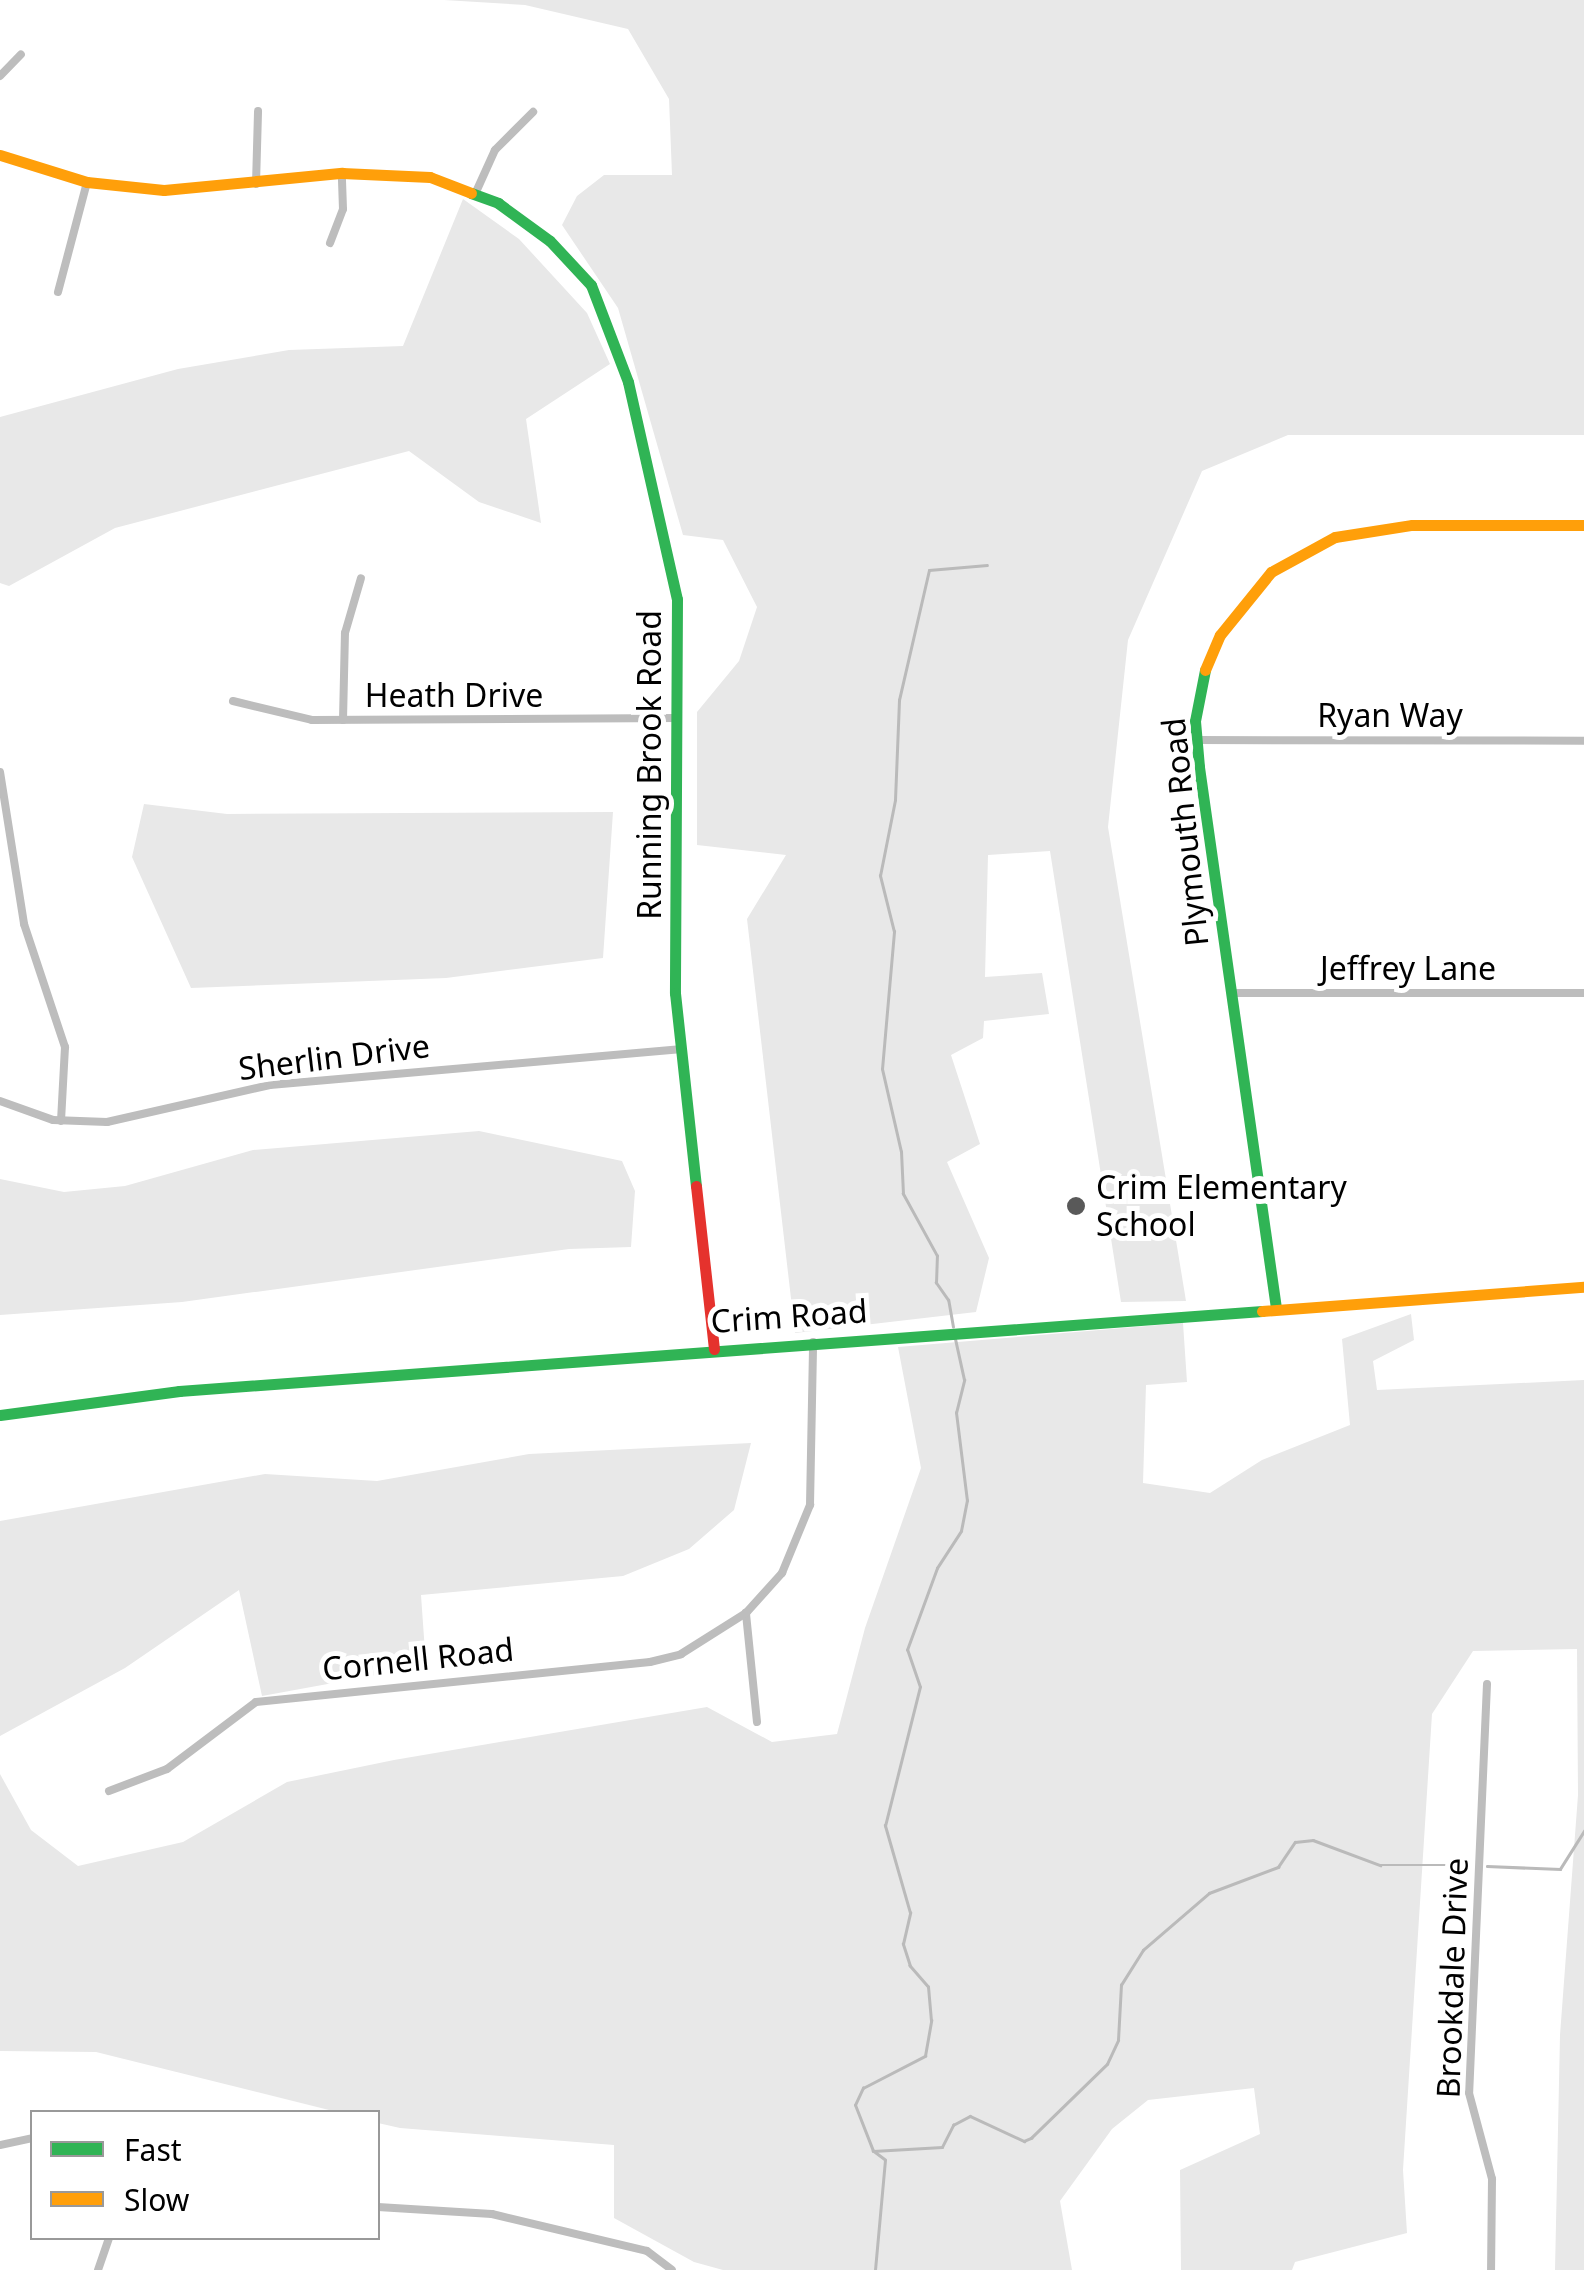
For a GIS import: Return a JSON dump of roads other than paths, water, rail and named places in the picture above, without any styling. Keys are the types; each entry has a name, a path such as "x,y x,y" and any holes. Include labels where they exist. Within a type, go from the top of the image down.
{"street":[{"path":"0,76 21,54"},
{"path":"256,184 258,111"},
{"path":"476,192 496,150 533,112"},
{"name":"Running Brook Road","path":"0,155 87,182 164,190 342,173 412,174 476,192 550,241 603,306 628,382 674,581 679,1049 714,1349"},
{"path":"330,242 343,209 342,173"},
{"path":"58,292 87,182"},
{"name":"Plymouth Road","path":"1276,1308 1196,740 1198,696 1220,635 1270,572 1303,551 1368,528 1584,526"},
{"path":"343,720 345,633 361,578"},
{"name":"Heath Drive","path":"232,701 296,717 343,720 678,718"},
{"name":"Ryan Way","path":"1196,740 1584,741"},
{"path":"0,772 24,924 65,1047 61,1121"},
{"name":"Jeffrey Lane","path":"1232,993 1584,994"},
{"name":"Sherlin Drive","path":"0,1101 61,1121 107,1122 270,1085 679,1049"},
{"name":"Crim Road","path":"0,1414 179,1391 1584,1287"},
{"name":"Cornell Road","path":"109,1791 167,1768 256,1702 650,1662 698,1645 746,1614 782,1573 810,1505 813,1342"},
{"path":"746,1614 758,1722"},
{"name":"Brookdale Drive","path":"1487,1684 1469,2092 1492,2179 1491,2270"},
{"path":"0,2145 30,2138"},
{"path":"380,2208 479,2212 647,2251 672,2270"},
{"path":"98,2270 108,2240"}],"waterway":[{"path":"953,1327 948,1300 936,1283 937,1256 903,1194 901,1152 882,1069 894,932 880,876 895,800 899,700 929,570 987,565"},
{"path":"875,2270 885,2160 873,2151 855,2105 863,2088 925,2056 931,2021 928,1987 910,1966 903,1944 910,1913 885,1826 920,1687 907,1650 937,1568 961,1531 967,1501 956,1413 964,1380 955,1339"},
{"path":"1487,1866 1560,1869 1584,1831"},
{"path":"873,2151 942,2147 953,2125 970,2116 1024,2141 1031,2138 1107,2064 1118,2040 1121,1985 1143,1950 1209,1893 1278,1867 1295,1842 1313,1840 1380,1865 1468,1865"}],"place":[{"name":"Crim Elementary School","path":"1076,1206"}]}
